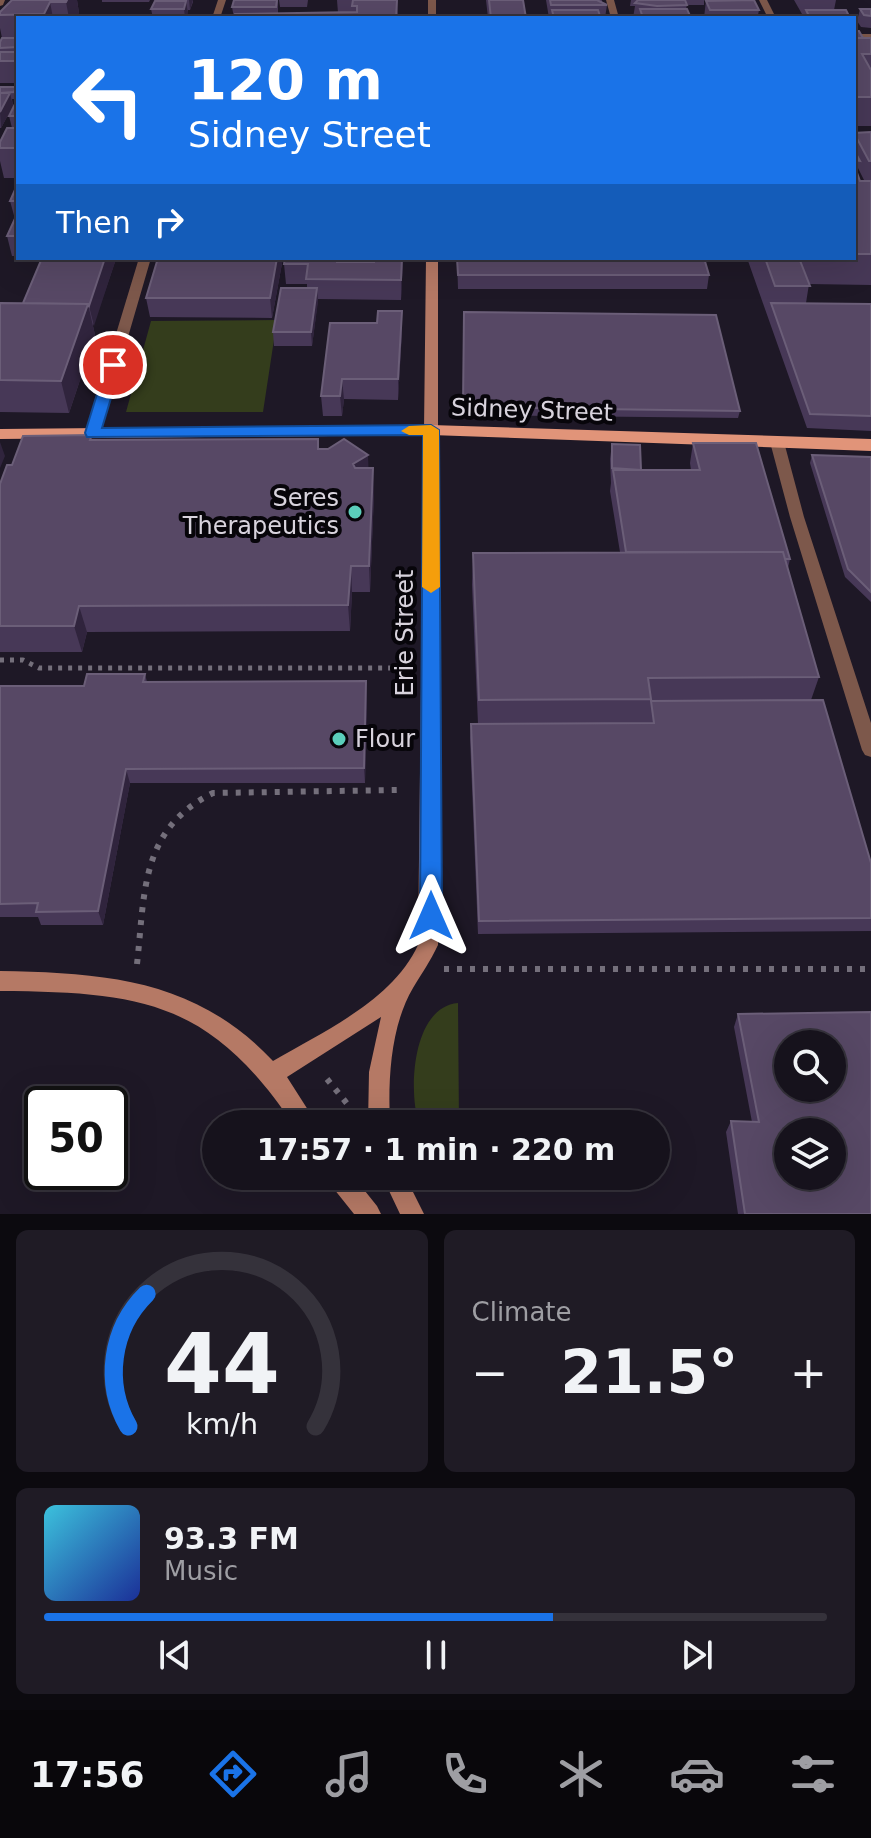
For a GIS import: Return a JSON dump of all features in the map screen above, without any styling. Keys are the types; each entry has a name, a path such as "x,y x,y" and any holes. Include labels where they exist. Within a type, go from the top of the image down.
{"main road":[{"name":"Erie Street","path":"379,1110 379,1074 391,1018 426,953 430,926 432,260"},
{"name":"Sidney Street","path":"0,434 431,430 871,445"},
{"path":"272,1074 381,1004 411,977"},
{"path":"0,981 93,982 139,990 176,1003 205,1018 247,1048 272,1074 296,1110"},
{"path":"349,1190 369,1214"},
{"path":"400,1190 412,1214"}],"street":[{"path":"93,433 144,260"},
{"path":"777,442 797,517 871,750"}],"path":[{"path":"0,660 23,660 39,668 431,668"},
{"path":"137,964 155,847 168,822 188,804 213,793 398,790"},
{"path":"411,977 871,969"},
{"path":"327,1079 353,1110"}],"green space":[{"path":"277,320 263,412 126,412 151,321"},
{"path":"458,1003 459,1110 416,1110 414,1072 417,1053 431,1019 443,1008"}],"building":[{"path":"12,0 67,0 50,2 44,14 0,15"},
{"path":"234,0 277,0 276,7 232,7"},
{"path":"353,0 397,0 396,16 234,16 357,12 357,6 352,6"},
{"path":"489,0 523,0 526,16 491,16"},
{"path":"550,0 597,0 607,5 551,5"},
{"path":"638,0 685,0 687,5 635,3"},
{"path":"754,0 759,10 710,10 706,1"},
{"path":"155,1 186,1 184,9 151,9"},
{"path":"640,9 687,9 690,16 640,16"},
{"path":"860,9 871,9 871,16 864,15"},
{"path":"552,10 598,10 600,16 554,16"},
{"path":"806,10 846,10 849,16 842,16 809,16"},
{"path":"713,15 762,16 713,16"},
{"path":"2,38 16,38 16,47 0,48"},
{"path":"856,38 871,38 871,54 862,54 871,70 871,97 856,97"},
{"path":"0,52 16,52 16,61 0,61"},
{"path":"0,87 16,87 14,92 0,93"},
{"path":"0,93 10,93 0,112"},
{"path":"16,102 16,116 9,116"},
{"path":"7,128 16,128 16,148 0,148"},
{"path":"871,132 871,161 856,137 856,133"},
{"path":"856,170 860,181 871,181 871,254 856,254"},
{"path":"16,188 16,201 10,201"},
{"path":"16,216 16,236 7,236"},
{"path":"41,260 104,260 89,306 23,303"},
{"path":"157,260 277,260 270,298 146,298"},
{"path":"285,260 402,260 401,280 306,279 308,264 284,264"},
{"path":"457,260 705,260 709,275 458,275"},
{"path":"766,260 800,260 810,286 775,286"},
{"path":"281,288 317,288 311,332 273,332"},
{"path":"0,303 88,304 61,381 0,380"},
{"path":"771,303 871,304 871,416 810,414"},
{"path":"378,311 402,311 398,379 342,379 340,396 321,396 330,323 377,323"},
{"path":"464,312 716,315 740,411 463,407"},
{"path":"92,435 90,440 318,439 318,449 328,449 344,439 368,455 353,464 355,468 373,468 369,566 351,566 348,605 79,606 74,626 0,626 0,484 7,465 12,465 23,436"},
{"path":"693,443 756,443 790,559 785,559 783,552 626,552 613,470 700,470"},
{"path":"612,444 640,445 641,470 612,468"},
{"path":"812,455 871,457 871,592 848,569"},
{"path":"783,552 819,677 648,678 651,699 479,700 473,553"},
{"path":"87,674 145,674 143,682 366,681 364,768 126,769 98,911 36,912 38,903 0,904 0,686 84,686"},
{"path":"823,700 871,863 871,918 479,921 471,724 654,723 651,701"},
{"path":"871,1012 871,1214 745,1214 731,1121 759,1122 738,1014"}],"slow traffic":[{"path":"409,431 431,430 431,587"}],"place":[{"name":"Seres Therapeutics","path":"355,512"},
{"name":"Flour","path":"339,739"}],"route":[{"path":"113,365 93,433 431,430 431,916"}]}
